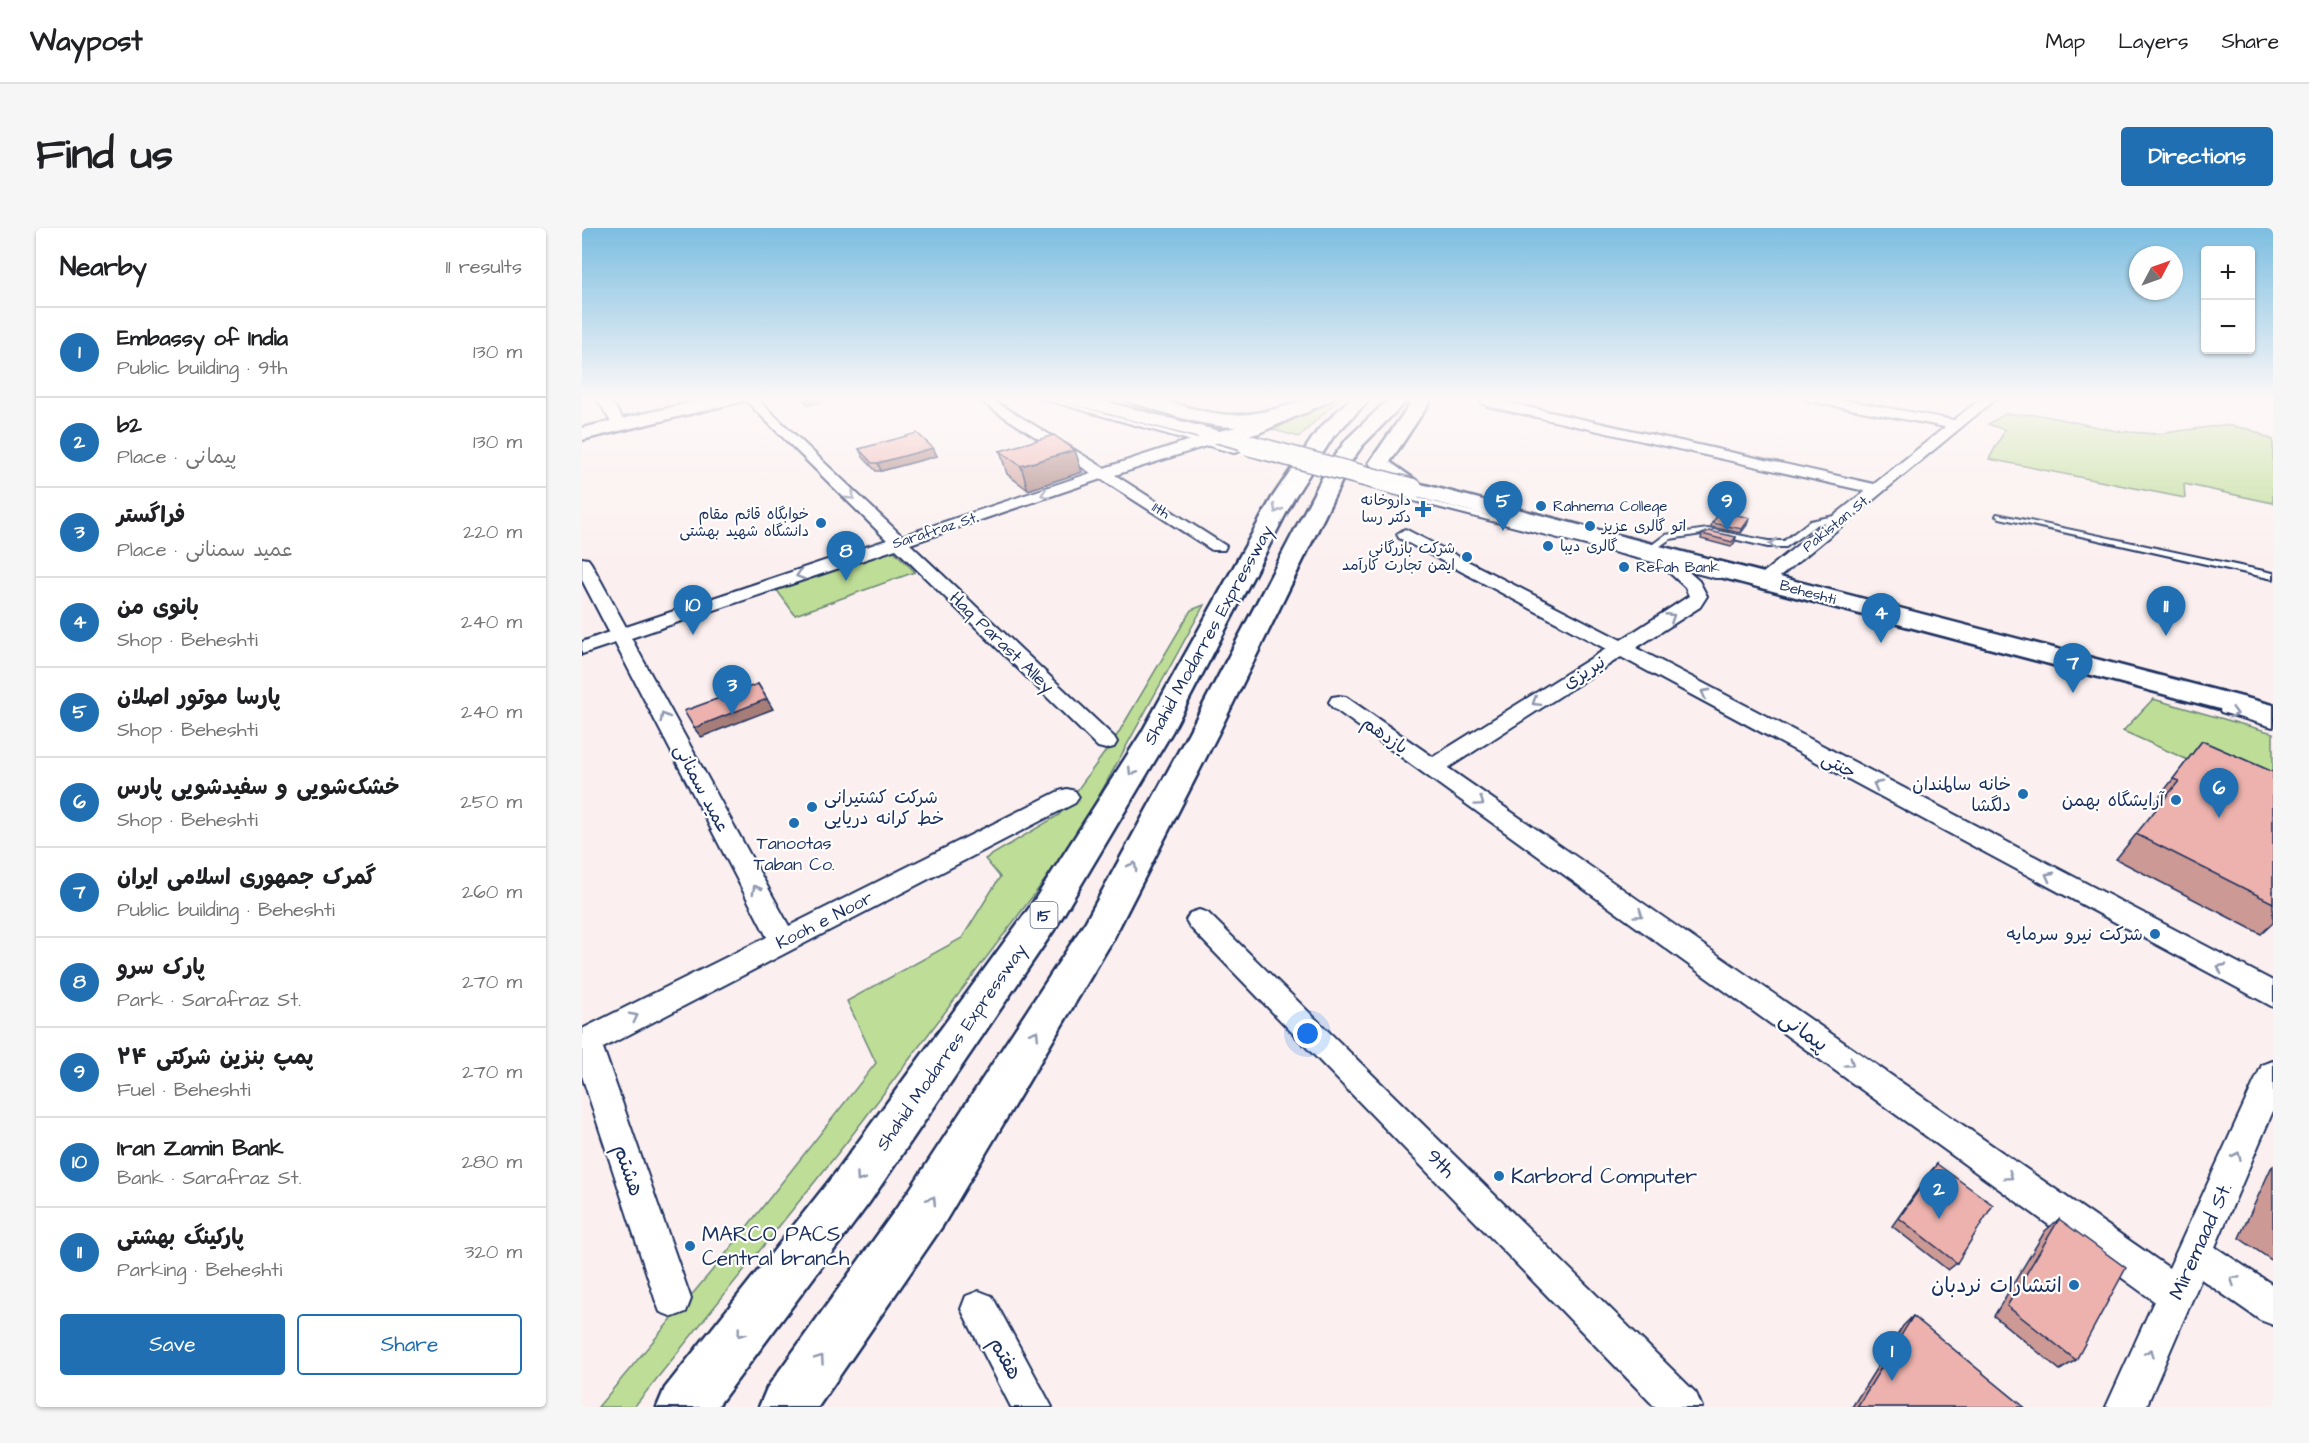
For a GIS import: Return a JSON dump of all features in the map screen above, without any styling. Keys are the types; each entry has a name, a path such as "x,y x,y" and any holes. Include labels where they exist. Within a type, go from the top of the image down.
{"main road":[{"name":"Beheshti","path":"1257,452 2273,714"},
{"name":"Shahid Modarres Expressway","path":"684,1407 853,1187 1043,916 1157,732 1283,498 1313,452"},
{"name":"Shahid Modarres Expressway","path":"786,1407 926,1209 1099,931 1203,734 1317,505 1347,452"},
{"path":"1386,452 1379,463 1409,492"}],"street":[{"name":"Haq Parast Alley","path":"805,452 1106,742"},
{"name":"11th","path":"1069,452 1218,546"},
{"name":"Sarafraz St.","path":"582,648 1170,452"},
{"path":"1711,452 1877,489"},
{"name":"Pakistan St.","path":"1764,581 1923,452"},
{"name":"جنتی","path":"1405,534 2273,995"},
{"name":"نیریزی","path":"1432,768 1697,599 1697,591 1693,585 1659,556"},
{"name":"عمید سمنانی","path":"582,563 783,941"},
{"name":"یازدهم","path":"1339,702 1432,768"},
{"name":"پیمانی","path":"1432,768 2176,1294"},
{"name":"Kooh e Noor","path":"584,1043 1067,797"},
{"name":"9th","path":"1199,920 1682,1407"},
{"name":"هشتم","path":"584,1043 672,1299"},
{"name":"Miremaad St.","path":"2126,1407 2273,1075"},
{"path":"2194,1254 2273,1307"},
{"name":"هفتم","path":"979,1309 1032,1407"}],"lane":[{"path":"1844,516 1813,523 1786,544 1768,544 1708,531 1668,537 1659,556 2273,724"},
{"path":"2000,516 2273,576"}],"green space":[{"path":"1993,452 2273,452 2273,503 2184,484 2185,498 1989,459"},
{"path":"893,550 915,572 795,615 776,589"},
{"path":"1204,605 1073,843 846,1143 634,1407 598,1407 720,1261 876,1063 847,1001 962,938 1000,877 985,859 1059,815 1116,737 1191,610"},
{"path":"2153,699 2273,733 2273,798 2123,731"}],"building":[{"path":"862,452 918,452 878,463 872,463"},
{"path":"1001,452 1068,452 1021,466"},
{"path":"1721,511 1750,518 1742,529 1712,523"},
{"path":"1709,531 1736,537 1732,542 1702,534"},
{"path":"758,684 767,699 694,728 684,711"},
{"path":"2202,741 2273,772 2273,903 2136,834 2179,781 2173,779"},
{"path":"1937,1164 1993,1205 1957,1263 1899,1218"},
{"path":"2059,1219 2126,1268 2076,1360 2007,1306"},
{"path":"1913,1316 2024,1407 1857,1407"}],"place":[{"name":"Rahnema College","path":"1541,506"},
{"name":"داروخانه دکتر رسا","path":"1423,509"},
{"name":"خوابگاه قائم مقام دانشگاه شهید بهشتی","path":"821,523"},
{"name":"اتو گالری عزیز","path":"1590,526"},
{"name":"پارسا موتور اصلان","path":"1503,531"},
{"name":"پمپ بنزین شرکتی ۲۴","path":"1727,531"},
{"name":"گالری دیبا","path":"1548,546"},
{"name":"شرکت بازرگانی ایمن تجارت کارآمد","path":"1467,557"},
{"name":"Refah Bank","path":"1624,567"},
{"name":"پارک سرو","path":"846,581"},
{"name":"Iran Zamin Bank","path":"693,635"},
{"name":"پارکینگ بهشتی","path":"2166,636"},
{"name":"بانوی من","path":"1881,643"},
{"name":"گمرک جمهوری اسلامی ایران","path":"2073,693"},
{"name":"فراگستر","path":"732,715"},
{"name":"خانه سالمندان دلگشا","path":"2023,794"},
{"name":"آرایشگاه بهمن","path":"2176,800"},
{"name":"شرکت کشتیرانی خط کرانه دریایی","path":"812,807"},
{"name":"خشک‌شویی و سفیدشویی پارس","path":"2219,818"},
{"name":"Tanootas Taban Co.","path":"794,823"},
{"name":"شرکت نیرو سرمایه","path":"2155,934"},
{"name":"Karbord Computer","path":"1499,1176"},
{"name":"b2","path":"1939,1219"},
{"name":"MARCO PACS Central branch","path":"690,1246"},
{"name":"انتشارات نردبان","path":"2074,1285"},
{"name":"Embassy of India","path":"1892,1381"}]}
